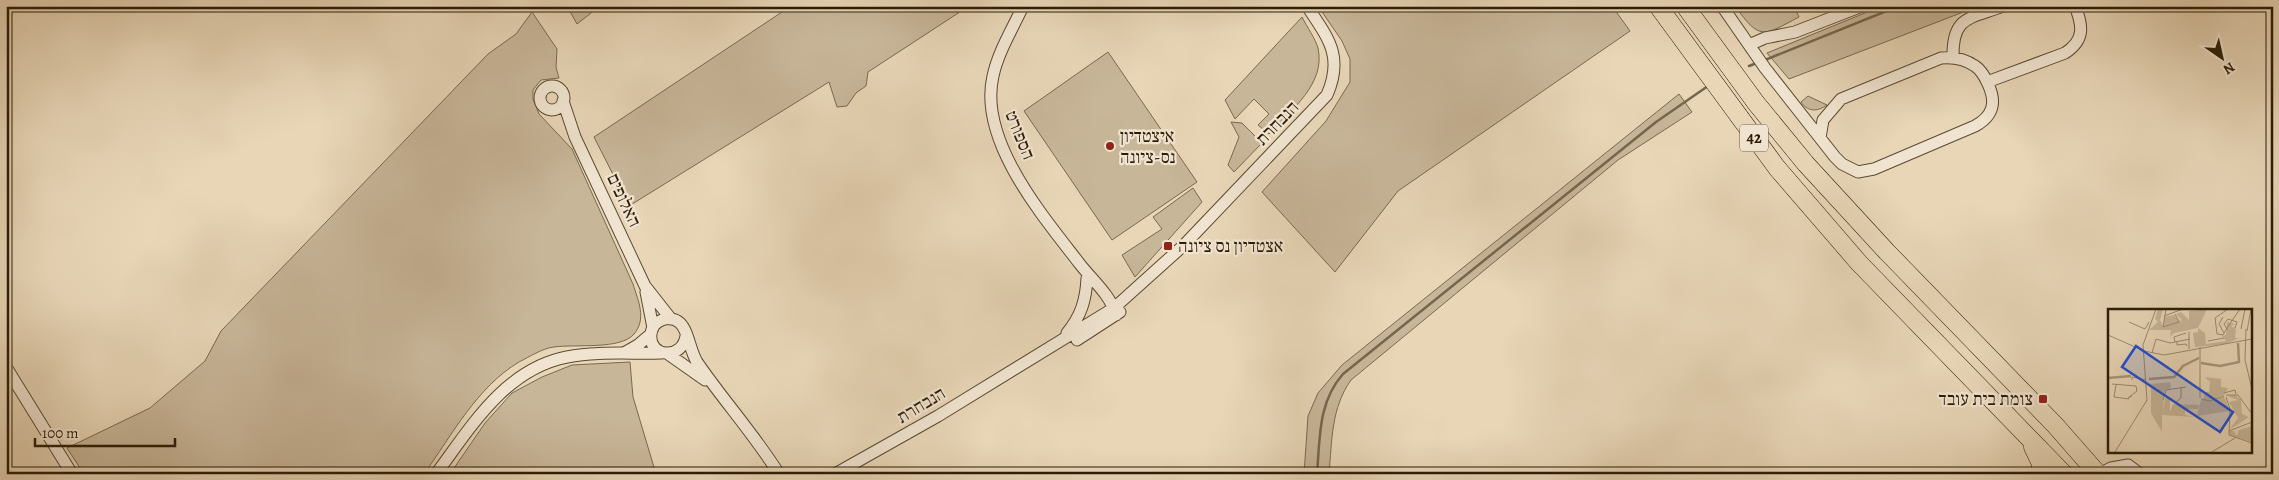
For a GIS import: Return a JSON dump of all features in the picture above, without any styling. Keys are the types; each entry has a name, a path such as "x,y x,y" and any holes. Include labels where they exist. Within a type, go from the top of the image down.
{"highway":[{"name":"42","path":"1658,6 1777,168 1859,264 2014,420 2064,474"},
{"name":"42","path":"1685,6 1756,103 1806,164 1887,252 2028,396 2099,474"},
{"path":"2014,420 2038,454 2041,474"}],"street":[{"name":"הספורט","path":"1023,6 995,67 990,95 992,119 1002,147 1020,182 1101,290 1113,312"},
{"name":"הנבחרת","path":"835,474 938,416 1062,340 1141,295 1184,245 1327,95 1334,74 1334,52 1308,6"},
{"path":"1722,6 1763,66 1802,116 1836,158 1850,169 1858,172 1874,169 1975,126 1986,118 1994,104 1992,91 1980,69 1974,65 1953,58 1941,58 1849,94 1839,100 1820,128 1820,138"},
{"path":"1749,45 1765,38 1795,32 1862,6"},
{"path":"1953,58 1952,43 1954,32 1959,25 2003,6"},
{"path":"1987,82 2073,48 2078,42 2082,28 2075,6"},
{"path":"546,87 558,88 563,93 563,101 556,109 548,109 542,104 540,97 546,87"},
{"name":"האלופים","path":"563,101 575,137 642,279 654,300 671,319"},
{"name":"האלופים","path":"548,109 559,117 575,137"},
{"path":"1802,116 1812,119 1827,116"},
{"name":"הנבחרת","path":"1023,364 1068,344 1113,312 1184,245"},
{"name":"הספורט","path":"1080,264 1097,298 1113,312"},
{"path":"1062,340 1076,323 1083,308 1087,278"},
{"name":"האלופים","path":"642,279 648,301 652,331"},
{"path":"1101,290 1121,294 1133,292"},
{"path":"621,354 632,350 652,331 660,320 671,319 680,323 696,361 728,402 779,474"},
{"path":"652,331 653,345 687,365 728,402"},
{"path":"436,474 498,394 524,374 567,357 674,353 683,346 686,336"},
{"path":"6,367 72,474"},
{"path":"771,461 789,474"},
{"path":"2099,474 2111,468 2128,465 2140,474"}],"shaded area":[{"path":"567,6 600,6 577,24"},
{"path":"791,6 969,6 868,72 866,86 856,93 847,106 837,107 829,82 629,206 594,137"},
{"path":"1318,6 1612,6 1630,31 1398,191 1335,272 1262,192 1326,121 1350,82 1350,59 1342,41"},
{"path":"1735,6 1794,6 1799,17 1770,31 1763,32 1750,25"},
{"path":"1882,6 1979,6 1789,79 1767,53"},
{"path":"532,12 557,49 556,67 559,78 541,80 533,90 533,99 539,114 572,149 633,284 641,316 638,328 634,334 628,339 609,344 550,348 536,353 504,372 466,413 424,474 84,474 67,448 150,408 205,361 221,331 488,54 516,34"},
{"path":"1302,17 1317,44 1319,61 1317,73 1305,96 1269,134 1258,125 1269,114 1254,99 1235,119 1225,100"},
{"name":"איצטדיון נס-ציונה","path":"1108,52 1197,182 1112,240 1024,111"},
{"path":"1679,94 1692,112 1618,160 1351,380 1344,391 1336,413 1329,474 1304,474 1308,416 1318,393 1342,365"},
{"path":"1808,96 1827,105 1816,110 1807,108 1801,102"},
{"path":"1231,122 1242,123 1262,143 1234,172 1228,165 1239,137"},
{"path":"1193,188 1202,202 1135,277 1122,255 1162,229 1153,217"},
{"path":"630,362 633,397 656,474 450,474 485,423 512,393 542,377 572,365"}],"waterway":[{"path":"1765,60 1899,6"},
{"path":"1749,66 1757,63"},
{"path":"1317,474 1320,434 1325,408 1329,396 1343,374 1656,122 1708,86"}],"place":[{"name":"איצטדיון נס-ציונה","path":"1110,146"},
{"name":"אצטדיון נס ציונה","path":"1168,246"},
{"name":"צומת בית עובד","path":"2043,399"}]}
